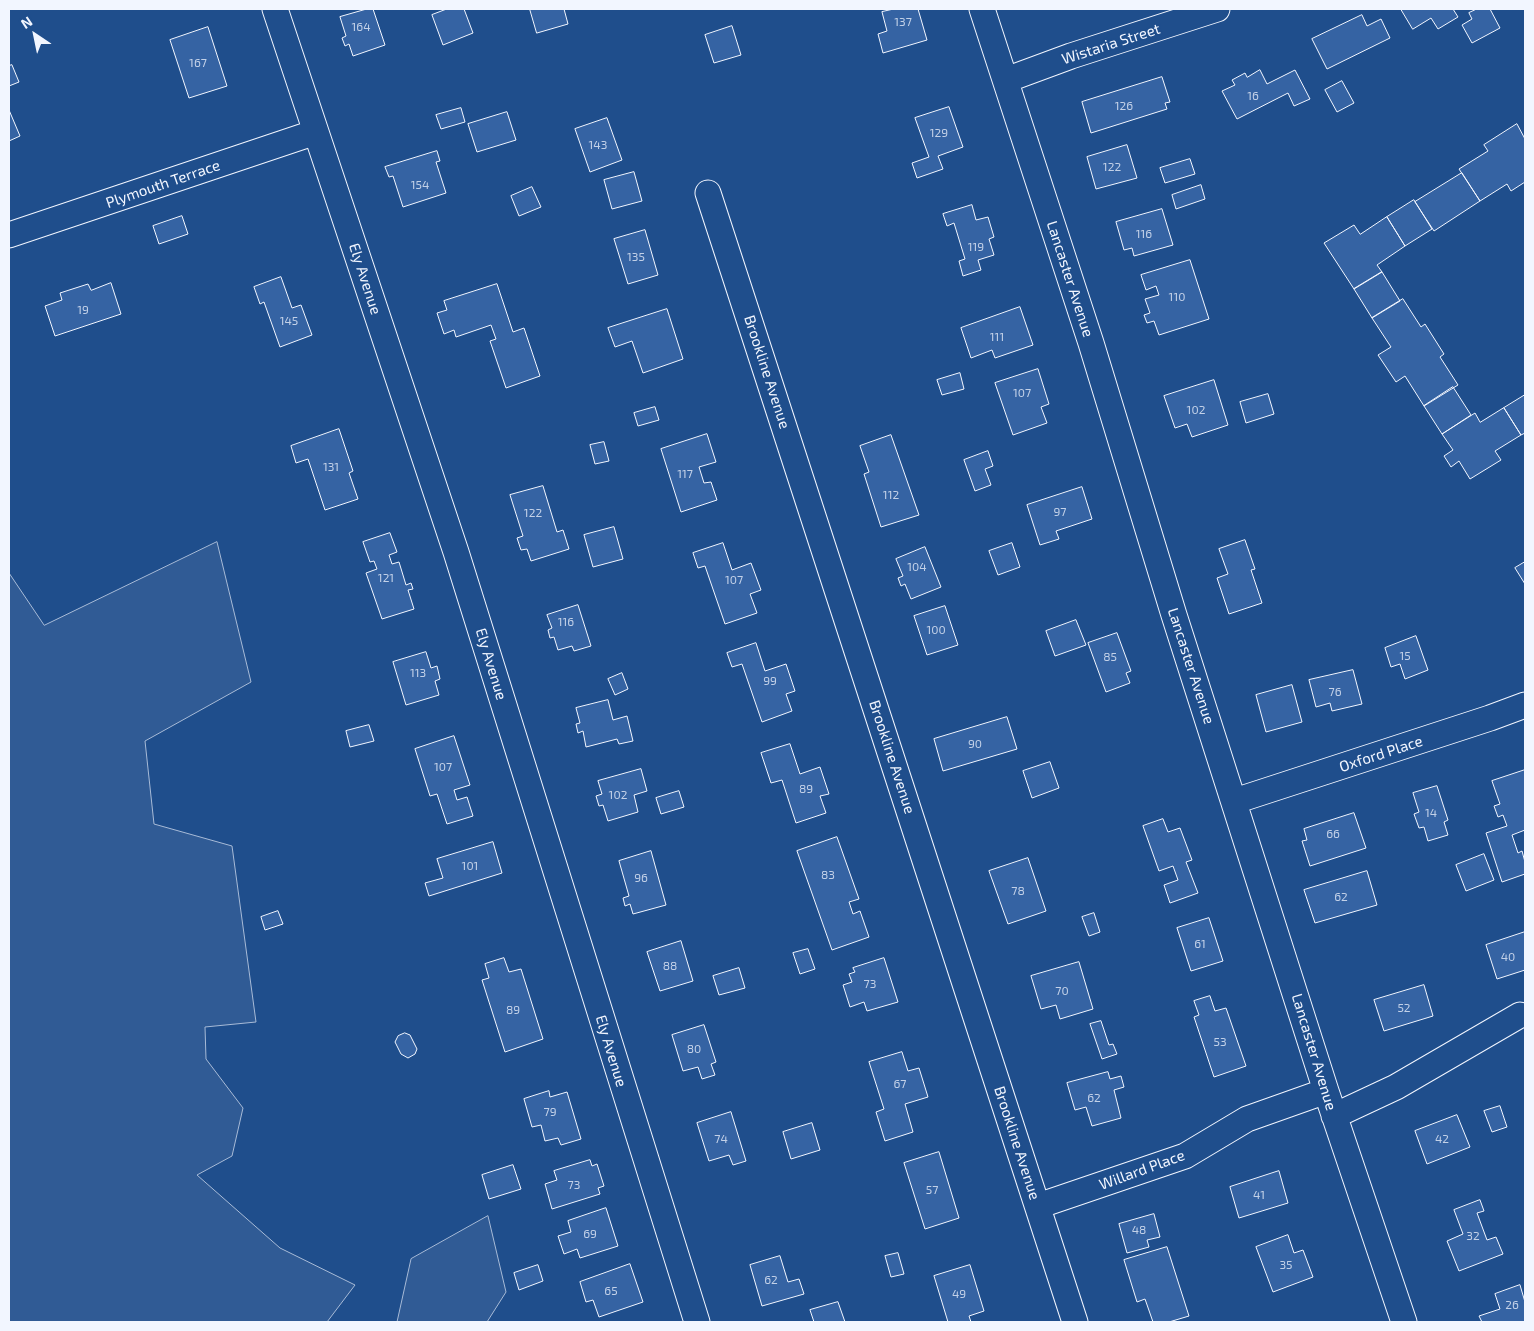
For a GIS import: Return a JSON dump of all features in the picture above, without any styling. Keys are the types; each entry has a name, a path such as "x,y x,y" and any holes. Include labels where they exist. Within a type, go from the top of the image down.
{"street":[{"name":"Ely Avenue","path":"276,9 456,552 697,1322"},
{"name":"Lancaster Avenue","path":"982,9 1334,1116 1404,1322"},
{"name":"Wistaria Street","path":"1006,80 1071,56 1217,9"},
{"name":"Plymouth Terrace","path":"9,235 316,132"},
{"name":"Brookline Avenue","path":"708,193 1075,1322"},
{"name":"Oxford Place","path":"1235,800 1525,705"},
{"path":"1334,1116 1396,1087 1520,1016"},
{"name":"Willard Place","path":"1038,1206 1185,1156 1247,1119 1326,1091"}],"shaded area":[{"path":"217,542 251,682 145,741 154,824 232,846 256,1022 205,1027 206,1059 243,1108 232,1156 197,1175 280,1248 355,1285 327,1322 9,1322 9,573 44,625"},
{"path":"488,1216 506,1292 487,1322 397,1322 411,1259"}],"building":[{"path":"373,9 385,45 353,56 349,44 345,46 342,38 346,36 340,17"},
{"path":"447,9 464,9 473,33 443,45 432,15"},
{"path":"530,9 564,9 568,24 537,33"},
{"path":"894,9 918,9 927,40 883,53 878,34 887,31 882,12"},
{"path":"1401,9 1453,9 1458,17 1438,29 1431,18 1413,29"},
{"path":"1477,9 1490,9 1500,28 1472,43 1462,25 1472,19 1469,13"},
{"path":"1362,15 1367,26 1381,19 1390,38 1327,69 1312,39"},
{"path":"732,26 741,55 714,63 705,35"},
{"path":"208,27 227,86 189,98 170,40"},
{"path":"12,65 19,82 9,86 9,66"},
{"path":"1260,70 1267,84 1295,70 1310,99 1294,106 1288,93 1237,119 1222,91 1235,85 1232,80 1245,73 1247,77"},
{"path":"1162,77 1170,102 1165,103 1167,109 1091,133 1082,102"},
{"path":"1342,81 1354,103 1337,112 1325,90"},
{"path":"949,107 963,147 938,156 943,169 917,178 912,163 929,157 915,118"},
{"path":"461,108 465,122 441,129 436,115"},
{"path":"9,110 20,136 9,141"},
{"path":"507,112 516,140 477,152 468,124"},
{"path":"607,118 622,160 590,172 575,129"},
{"path":"1517,124 1525,139 1525,182 1511,191 1507,184 1480,201 1459,169 1488,151 1484,145"},
{"path":"1127,145 1137,178 1096,189 1087,157"},
{"path":"437,151 440,161 436,162 446,193 403,207 393,176 389,177 385,167"},
{"path":"1190,159 1195,174 1165,183 1160,168"},
{"path":"634,172 642,201 612,209 604,180"},
{"path":"1462,173 1480,201 1434,231 1415,202"},
{"path":"1201,185 1205,199 1176,209 1172,195"},
{"path":"532,187 541,207 519,216 511,196"},
{"path":"1414,200 1432,229 1405,246 1387,217"},
{"path":"972,205 976,220 988,217 994,237 989,239 994,255 978,260 981,270 963,276 959,261 965,259 954,223 947,226 943,214"},
{"path":"1162,209 1173,245 1134,256 1132,248 1124,250 1116,222"},
{"path":"182,216 188,234 159,244 153,226"},
{"path":"1387,217 1405,246 1377,265 1382,272 1354,289 1324,243 1354,225 1360,234"},
{"path":"645,230 658,275 628,284 614,239"},
{"path":"1190,260 1209,319 1159,335 1154,321 1147,323 1144,315 1150,313 1145,299 1159,295 1156,286 1146,290 1141,275"},
{"path":"1382,272 1400,301 1372,318 1354,289"},
{"path":"281,277 292,308 301,305 312,335 280,347 264,302 260,304 254,287"},
{"path":"111,283 121,314 55,336 45,306 62,300 60,293 88,284 91,290"},
{"path":"497,284 513,332 524,328 540,376 506,388 490,341 496,339 491,325 456,337 454,330 444,334 437,313 447,310 444,301"},
{"path":"1403,299 1421,327 1425,324 1444,354 1440,357 1458,385 1424,406 1405,376 1396,382 1378,355 1391,347 1372,318"},
{"path":"1020,307 1033,345 995,358 992,350 971,358 961,328"},
{"path":"667,309 683,359 643,373 632,341 615,347 608,328"},
{"path":"1038,369 1049,404 1041,407 1047,423 1013,435 995,383"},
{"path":"960,373 964,389 942,395 937,380"},
{"path":"1214,380 1228,425 1192,437 1187,424 1175,428 1164,396"},
{"path":"1453,387 1471,415 1442,434 1424,406"},
{"path":"1268,394 1274,414 1246,423 1240,402"},
{"path":"1525,395 1525,433 1521,435 1504,408"},
{"path":"655,407 659,420 638,426 634,413"},
{"path":"1504,408 1521,435 1495,451 1501,460 1470,479 1459,461 1451,467 1444,456 1453,450 1442,434 1475,413 1480,422"},
{"path":"339,429 353,471 349,473 358,499 325,510 308,459 296,463 291,446"},
{"path":"707,434 716,462 699,467 704,483 711,482 717,500 681,512 661,449"},
{"path":"891,435 919,515 881,527 864,474 869,472 860,446"},
{"path":"604,442 609,461 595,464 590,445"},
{"path":"988,451 993,466 985,469 991,485 975,491 964,460"},
{"path":"543,486 557,532 563,530 569,549 531,561 527,549 521,550 517,538 523,536 510,495"},
{"path":"1082,487 1092,519 1056,531 1059,539 1040,545 1027,505"},
{"path":"614,527 623,559 593,567 584,535"},
{"path":"390,533 397,552 389,555 392,564 399,562 406,585 411,583 413,589 408,590 414,609 382,619 366,573 377,569 374,561 370,562 363,542"},
{"path":"1245,540 1255,569 1251,570 1262,603 1229,614 1217,578 1228,574 1219,549"},
{"path":"723,543 732,570 751,563 761,590 750,594 757,613 725,624 705,566 698,568 693,553"},
{"path":"1012,543 1020,567 998,575 989,551"},
{"path":"925,547 941,587 911,599 905,584 901,586 898,578 903,576 896,559"},
{"path":"1525,562 1525,584 1515,568"},
{"path":"578,605 591,646 574,651 572,646 558,650 554,637 550,638 548,630 552,628 547,615"},
{"path":"945,606 958,645 927,655 914,616"},
{"path":"1076,620 1086,645 1055,656 1046,631"},
{"path":"1117,633 1131,671 1126,673 1130,683 1106,692 1088,643"},
{"path":"1416,636 1428,670 1405,679 1400,664 1391,667 1385,648"},
{"path":"756,643 765,671 786,664 795,691 786,694 792,711 762,722 742,664 732,667 727,653"},
{"path":"426,652 431,668 437,666 440,679 435,681 439,695 406,705 393,662"},
{"path":"1353,670 1362,704 1332,711 1330,703 1316,707 1309,680"},
{"path":"622,673 628,689 615,695 608,679"},
{"path":"1292,685 1302,722 1266,732 1256,695"},
{"path":"608,700 613,720 627,716 633,741 619,744 617,739 586,747 583,731 578,733 576,724 580,723 576,708"},
{"path":"1007,717 1017,749 943,771 934,739"},
{"path":"369,725 374,741 350,747 346,731"},
{"path":"454,736 470,785 454,790 457,800 467,797 473,816 447,824 437,794 430,796 415,749"},
{"path":"790,744 800,774 820,767 829,794 820,796 826,813 796,823 782,780 771,783 761,753"},
{"path":"1050,762 1059,788 1032,798 1023,771"},
{"path":"641,769 647,791 634,795 638,812 608,821 603,805 599,806 596,796 602,794 598,781"},
{"path":"1525,770 1525,830 1512,835 1518,853 1522,851 1525,862 1525,874 1502,882 1486,833 1507,826 1503,815 1498,817 1494,806 1500,804 1492,781"},
{"path":"1437,786 1448,820 1444,822 1448,835 1428,841 1424,827 1419,828 1414,814 1419,812 1413,793"},
{"path":"679,791 684,807 661,814 656,798"},
{"path":"1354,813 1366,848 1310,866 1302,841 1307,840 1304,829"},
{"path":"1163,819 1168,832 1180,828 1192,860 1186,862 1198,893 1170,903 1164,885 1178,880 1173,866 1159,871 1143,826"},
{"path":"837,837 859,899 849,902 853,914 860,911 869,937 832,950 797,851"},
{"path":"493,842 502,873 429,896 425,883 443,878 437,859"},
{"path":"651,851 666,905 633,914 630,904 625,906 623,898 629,896 619,861"},
{"path":"1484,854 1494,880 1466,891 1456,865"},
{"path":"1028,858 1046,911 1008,924 989,871"},
{"path":"1367,871 1377,905 1315,923 1304,890"},
{"path":"278,911 283,924 265,930 261,917"},
{"path":"1094,913 1100,932 1089,936 1082,917"},
{"path":"1209,918 1223,961 1191,971 1177,928"},
{"path":"1525,932 1525,970 1497,979 1486,945"},
{"path":"681,941 693,981 660,991 647,952"},
{"path":"808,949 815,969 800,974 793,953"},
{"path":"504,958 509,972 521,969 543,1039 505,1052 482,980 489,978 485,964"},
{"path":"884,958 898,1002 867,1011 864,1002 850,1007 843,985 852,982 849,974 855,972 853,968"},
{"path":"1079,962 1093,1009 1060,1019 1056,1005 1041,1009 1031,976"},
{"path":"739,968 745,988 719,995 713,976"},
{"path":"1424,985 1433,1016 1384,1031 1374,1000"},
{"path":"1210,996 1215,1011 1226,1008 1246,1066 1214,1077 1194,1017 1199,1015 1194,1001"},
{"path":"1101,1021 1109,1045 1113,1044 1117,1054 1102,1059 1090,1024"},
{"path":"704,1025 716,1062 711,1064 715,1075 702,1079 698,1067 683,1071 672,1035"},
{"path":"405,1033 410,1035 417,1049 415,1054 408,1058 401,1054 395,1042 398,1036"},
{"path":"902,1052 908,1071 919,1068 928,1097 905,1104 913,1132 885,1141 876,1112 884,1109 869,1062"},
{"path":"1108,1072 1110,1079 1121,1076 1124,1087 1114,1090 1121,1118 1092,1126 1086,1107 1075,1110 1067,1083"},
{"path":"549,1091 550,1097 567,1092 581,1139 561,1145 558,1138 545,1141 541,1125 532,1127 524,1099"},
{"path":"1500,1106 1507,1127 1492,1132 1484,1111"},
{"path":"731,1112 746,1161 733,1165 729,1155 709,1161 697,1123"},
{"path":"1457,1115 1470,1147 1427,1164 1415,1131"},
{"path":"812,1123 820,1150 791,1159 783,1132"},
{"path":"939,1152 959,1218 925,1229 904,1163"},
{"path":"590,1160 592,1166 597,1164 604,1186 598,1188 600,1194 552,1209 545,1184 557,1180 554,1171"},
{"path":"513,1165 521,1189 489,1199 482,1175"},
{"path":"1279,1171 1288,1203 1239,1218 1230,1187"},
{"path":"1480,1200 1484,1211 1477,1213 1487,1240 1496,1237 1503,1254 1459,1271 1447,1241 1463,1234 1454,1210"},
{"path":"606,1208 618,1246 580,1258 577,1249 564,1254 558,1236 571,1232 568,1221"},
{"path":"1154,1214 1160,1237 1147,1240 1149,1247 1127,1253 1119,1224"},
{"path":"1288,1235 1294,1253 1303,1250 1313,1277 1273,1292 1256,1247"},
{"path":"1167,1247 1189,1316 1169,1322 1153,1322 1145,1299 1137,1302 1124,1260"},
{"path":"898,1253 904,1274 891,1277 885,1256"},
{"path":"780,1256 788,1282 799,1279 804,1294 762,1306 750,1265"},
{"path":"630,1264 643,1302 599,1317 593,1300 586,1302 580,1282"},
{"path":"538,1265 543,1281 519,1290 514,1273"},
{"path":"970,1265 984,1311 969,1316 971,1322 948,1322 934,1276"},
{"path":"1520,1285 1525,1302 1525,1322 1482,1322 1479,1316 1500,1309 1495,1294"},
{"path":"838,1302 845,1322 814,1322 810,1310"}]}
